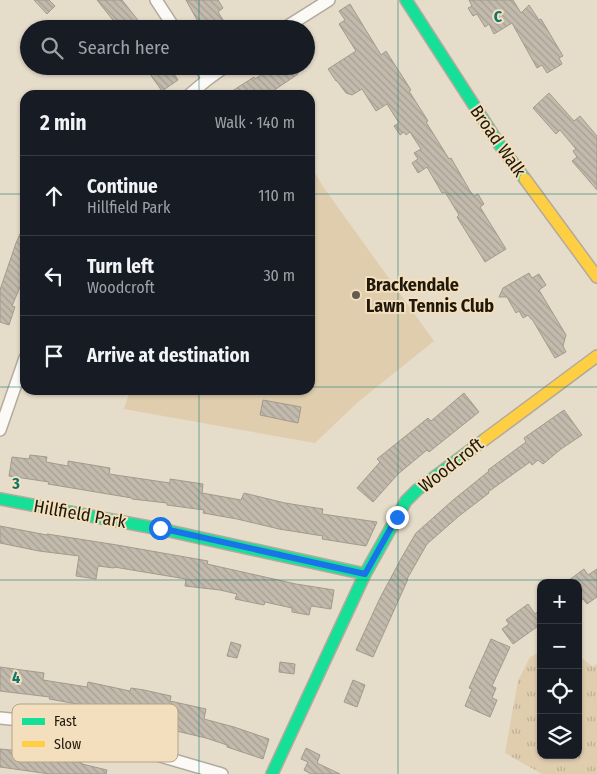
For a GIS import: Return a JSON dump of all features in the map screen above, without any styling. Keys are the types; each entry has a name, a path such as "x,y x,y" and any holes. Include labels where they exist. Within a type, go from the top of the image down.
{"street":[{"path":"156,0 169,20"},
{"path":"297,20 329,0"},
{"name":"Broad Walk","path":"406,0 499,144 597,277"},
{"path":"205,75 208,79"},
{"path":"195,90 214,75"},
{"name":"Woodcroft","path":"272,774 365,574 406,502 417,490 597,356"},
{"path":"0,430 20,372"},
{"name":"Hillfield Park","path":"0,499 160,528 365,574"},
{"path":"178,761 222,774"}],"green space":[{"name":"Brackendale Lawn Tennis Club","path":"315,173 434,341 358,402 315,443 124,409 128,395 315,395"},
{"path":"537,654 537,759 582,759 582,658 593,667 597,664 597,774 542,774 505,753 518,681 530,657"}],"building":[{"path":"34,0 49,0 55,6 47,14"},
{"path":"97,0 122,0 138,20 113,20"},
{"path":"186,0 218,0 223,8 218,12 223,20 197,20"},
{"path":"469,0 513,0 521,13 529,5 539,20 541,19 563,56 559,58 562,64 547,73 542,65 537,68 512,23 494,34 489,24 485,27 477,14 473,16 468,8 472,6"},
{"path":"350,4 381,55 386,51 411,90 409,91 428,121 426,122 449,159 451,158 470,191 474,196 478,194 484,204 480,207 506,249 485,262 457,217 459,215 445,192 442,193 427,167 418,173 412,163 418,159 414,153 421,149 410,132 406,135 404,132 400,135 394,126 399,123 387,104 376,111 362,89 352,95 346,93 328,69 356,51 339,24 345,20 339,11"},
{"path":"150,75 175,75 178,80 161,90"},
{"path":"261,75 297,75 274,90 234,90 254,77 255,79"},
{"path":"549,93 574,121 580,116 597,136 597,190 572,161 577,157 573,151 576,149 560,130 556,134 533,108"},
{"path":"20,234 20,287 12,306 15,307 9,325 0,322 0,290"},
{"path":"529,273 532,278 539,274 546,285 539,290 566,335 563,346 566,352 555,358 532,319 528,315 523,318 519,311 516,313 507,297 499,297 503,288"},
{"path":"464,393 479,412 398,474 373,502 357,488 380,462 377,459 428,418 431,421"},
{"path":"263,400 301,407 298,423 260,415"},
{"path":"564,410 582,435 543,464 538,460 532,465 530,462 488,492 427,544 407,579 373,657 356,650 380,598 416,533 488,470 526,442 524,438"},
{"path":"30,455 47,457 46,462 68,466 68,461 110,468 109,474 170,483 170,479 203,484 202,493 241,500 244,493 285,503 323,509 322,514 377,522 366,546 322,539 323,536 203,513 204,510 132,499 9,476 12,457 29,459"},
{"path":"0,526 208,561 207,564 296,584 334,590 331,609 311,606 309,615 292,612 292,608 265,602 264,605 235,599 237,594 185,586 186,579 114,567 98,566 96,579 76,576 79,556 39,551 0,543"},
{"path":"584,569 588,575 597,569 597,597 587,604 582,600 582,579 570,579"},
{"path":"528,604 535,614 537,612 537,627 513,644 502,629 509,624 506,620"},
{"path":"491,639 510,647 492,686 496,688 492,698 497,700 490,717 465,706 472,689 469,688"},
{"path":"231,642 241,645 237,658 227,656"},
{"path":"280,662 295,664 294,674 279,672"},
{"path":"0,667 44,673 43,680 87,687 88,682 130,691 131,688 144,690 171,696 170,701 206,709 204,719 269,739 263,759 206,738 178,731 178,704 77,704 49,699 50,697 0,691"},
{"path":"353,680 365,685 357,707 344,702"},
{"path":"306,748 320,755 317,763 340,774 311,774 304,770 308,762 301,759"},
{"path":"0,749 12,750 12,762 77,762 107,770 106,774 50,774 0,767"}],"traffic: fast":[{"path":"406,0 499,144 525,179"},
{"path":"272,774 365,574 406,501 417,490 484,440"},
{"path":"0,499 160,529 365,574"}],"traffic: slow":[{"path":"525,179 597,277"},
{"path":"484,440 597,356"}],"place":[{"name":"Brackendale Lawn Tennis Club","path":"356,295"}],"route":[{"path":"160,528 365,574 397,517"}]}
